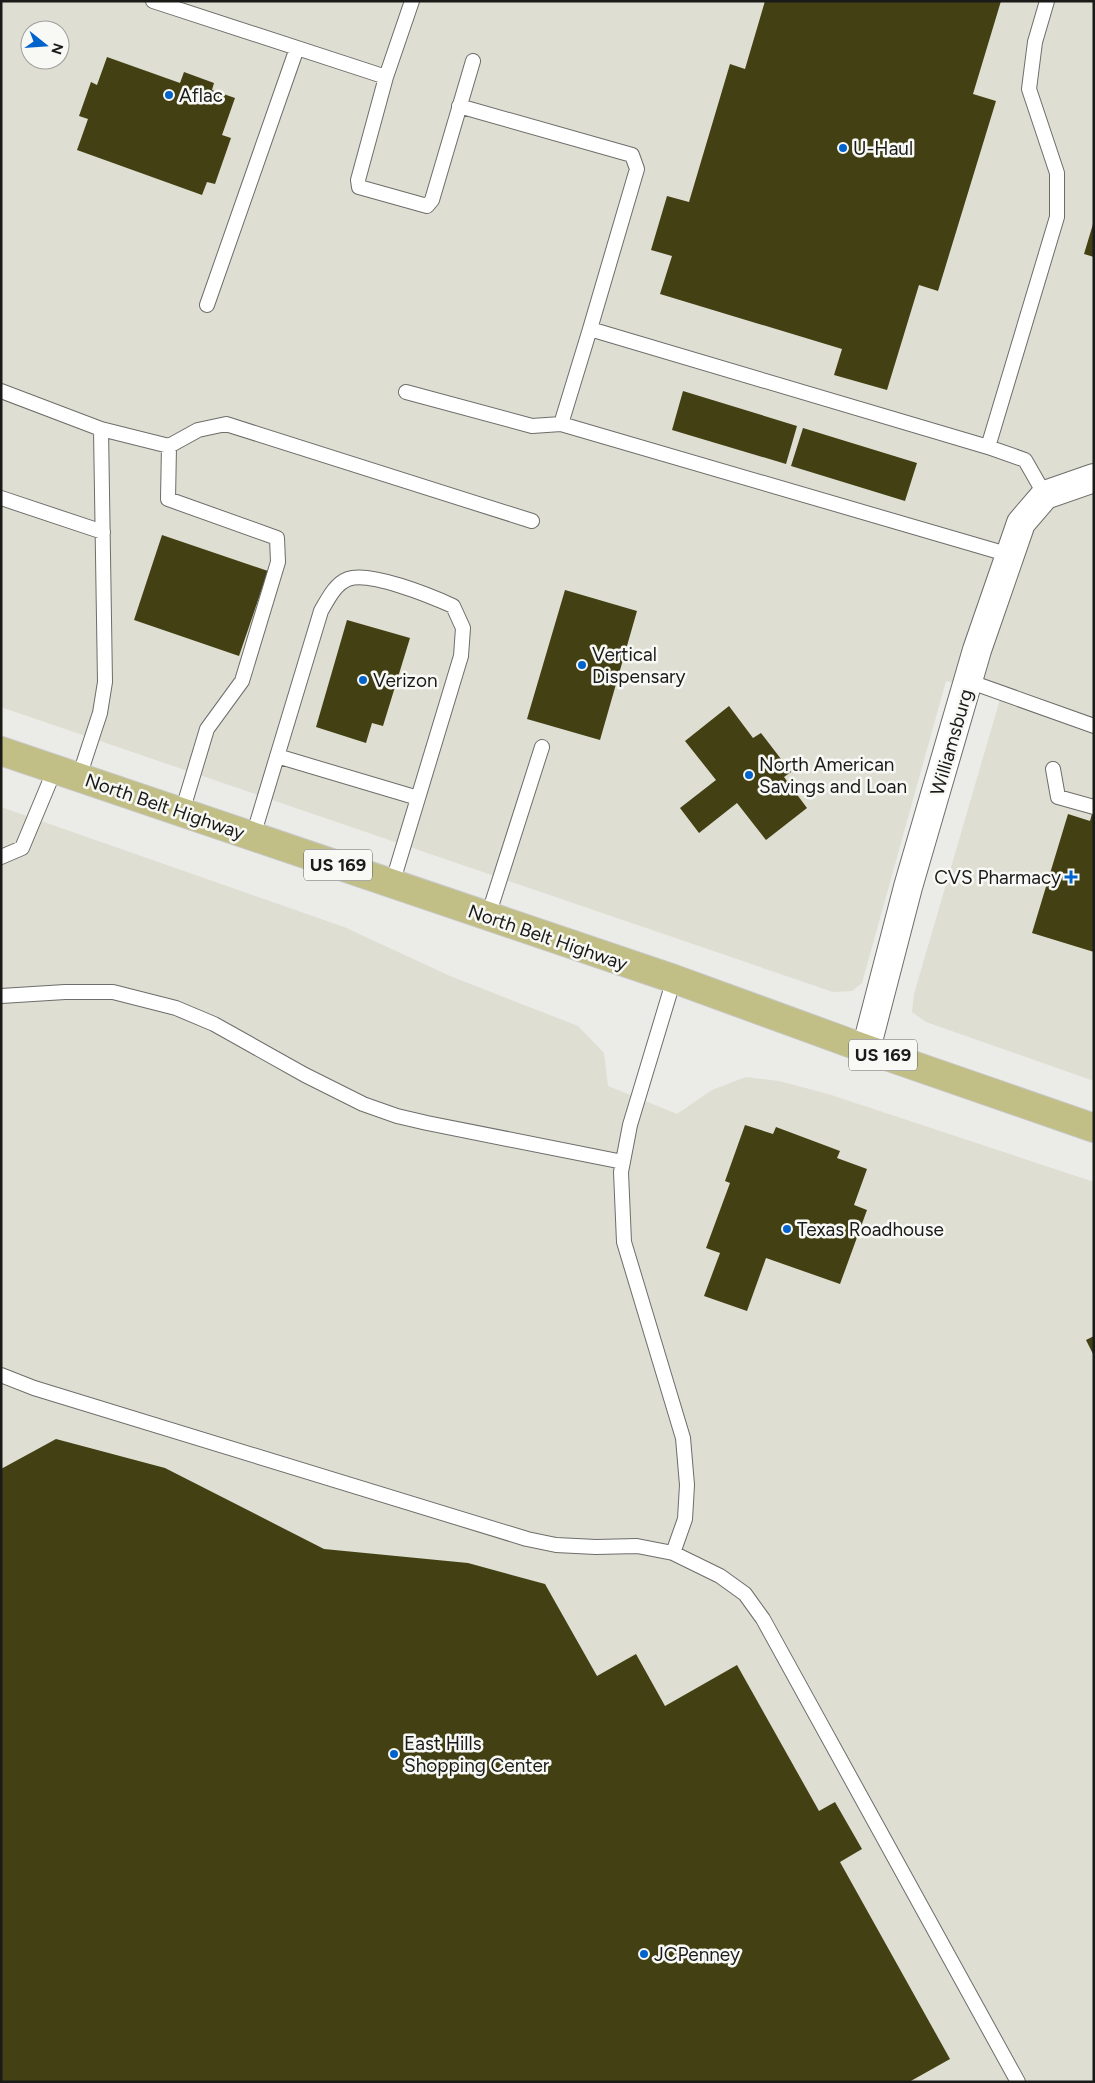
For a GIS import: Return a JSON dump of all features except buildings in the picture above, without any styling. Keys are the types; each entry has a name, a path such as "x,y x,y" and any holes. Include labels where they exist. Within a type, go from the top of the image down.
{"main road":[{"name":"North Belt Highway","path":"1,751 674,979 866,1049 1094,1128"}],"street":[{"path":"1045,495 1094,478"},
{"name":"Williamsburg","path":"866,1049 908,887 968,681 1021,523 1045,495"}],"lane":[{"path":"153,1 386,77"},
{"path":"412,1 386,77 358,180 360,186 427,206 432,200 472,61"},
{"path":"988,447 1056,217 1057,173 1029,89 1036,42 1047,1"},
{"path":"207,305 296,48"},
{"path":"459,106 632,155 637,169 561,424"},
{"path":"590,329 988,447 1024,460 1045,495"},
{"path":"1,391 101,429 169,446 198,430 226,424 532,521"},
{"path":"406,392 532,426 561,424 1010,555"},
{"path":"1,857 22,848 100,714 105,682 101,429"},
{"path":"169,446 168,499 277,538 278,550 278,562 242,681 207,730 182,812"},
{"path":"1,498 103,532"},
{"path":"253,836 321,611 333,591 347,579 362,576 422,593 453,606 463,628 461,656 392,884"},
{"path":"968,681 1094,726"},
{"path":"488,916 542,747"},
{"path":"277,756 418,798"},
{"path":"1053,769 1058,797 1094,807"},
{"path":"673,1553 685,1519 687,1485 683,1438 624,1242 621,1172 630,1124 674,979"},
{"path":"1,996 65,992 113,992 176,1008 214,1024 305,1075 363,1104 380,1110 427,1123 623,1162"},
{"path":"1,1375 34,1388 527,1539 556,1545 638,1546 673,1553 720,1576 746,1594 764,1619 1018,2082"}],"shaded area":[{"path":"1,1 1094,1 1094,1081 926,1022 912,1012 914,994 1001,696 946,681 862,983 852,991 833,992 1,707"},
{"name":"East Hills Shopping Center","path":"1,807 344,927 450,976 578,1026 604,1053 608,1086 677,1114 712,1090 746,1077 779,1081 828,1094 1094,1182 1094,2082 1,2082"}],"place":[{"name":"Aflac","path":"169,95"},
{"name":"U-Haul","path":"843,148"},
{"name":"Vertical Dispensary","path":"582,665"},
{"name":"Verizon","path":"363,680"},
{"name":"North American Savings and Loan","path":"749,775"},
{"name":"CVS Pharmacy","path":"1071,877"},
{"name":"Texas Roadhouse","path":"787,1229"},
{"name":"East Hills Shopping Center","path":"394,1754"},
{"name":"JCPenney","path":"644,1954"}]}
